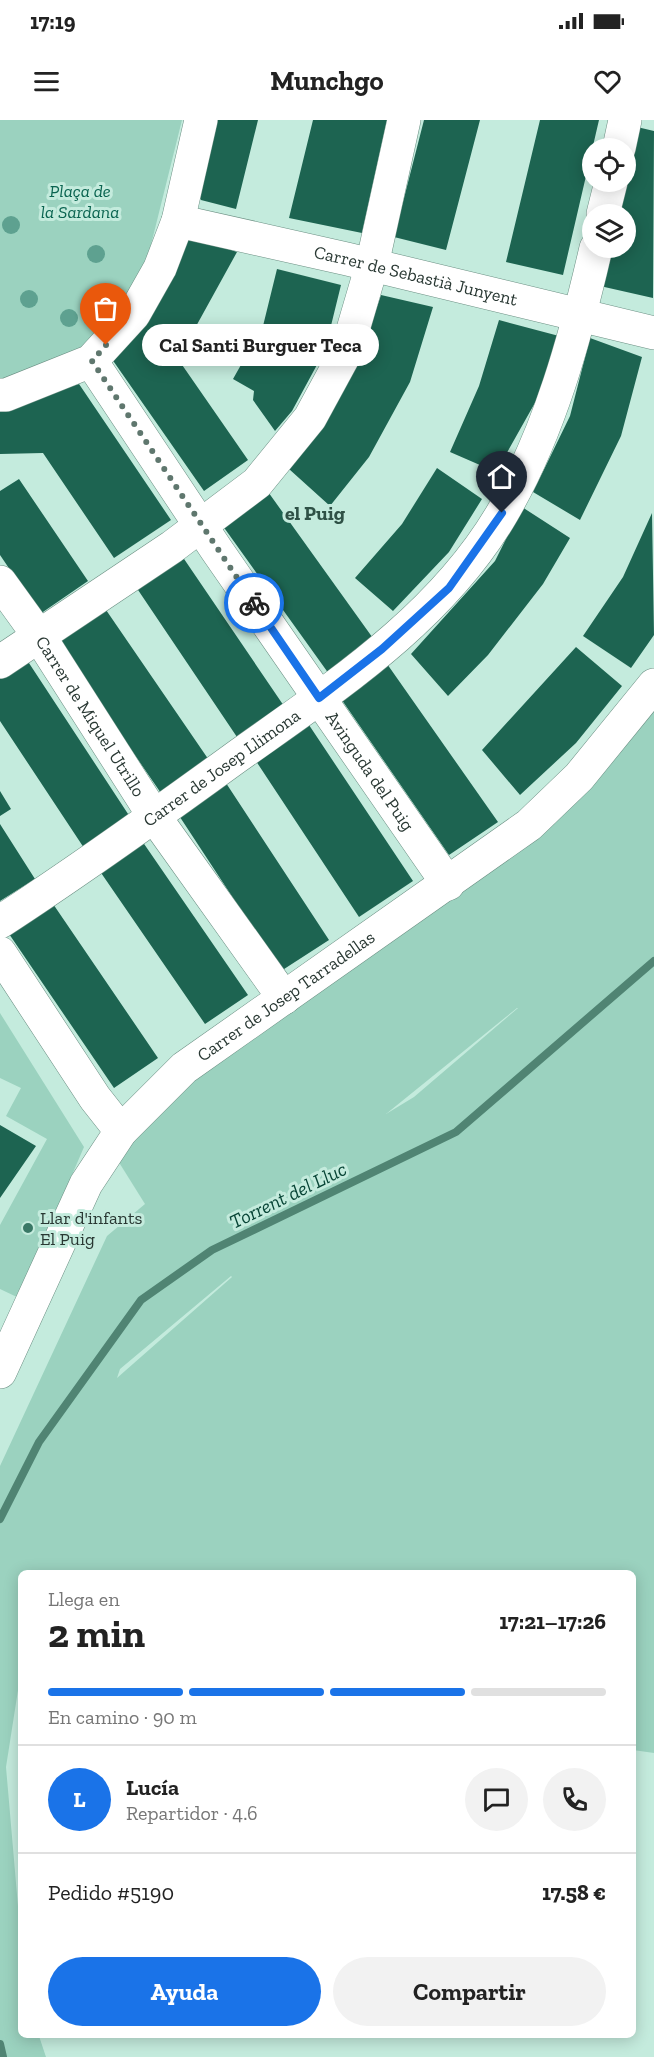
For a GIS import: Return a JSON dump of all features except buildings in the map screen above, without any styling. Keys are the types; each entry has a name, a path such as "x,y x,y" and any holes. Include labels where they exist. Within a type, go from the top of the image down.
{"street":[{"path":"0,395 6,395 92,361 134,314 160,268 178,221 201,120"},
{"path":"0,662 201,525 256,483 310,418 347,350 372,265 404,120"},
{"path":"621,138 625,120"},
{"name":"Carrer de Sebastià Junyent","path":"178,221 654,333"},
{"name":"Carrer de Josep Llimona","path":"0,922 319,698 382,649 449,588 502,513 543,433 580,316 594,258"},
{"name":"Avinguda del Puig","path":"92,361 201,525 448,884"},
{"name":"Carrer de Miquel Utrillo","path":"0,582 39,636 154,816 284,998"},
{"name":"Carrer de Josep Tarradellas","path":"0,1372 86,1184 121,1131 184,1068 529,825 579,777 654,684"},
{"path":"0,953 94,1098 121,1131"}],"green space":[{"name":"Plaça de la Sardana","path":"0,120 182,120 138,297 79,357 0,385"},
{"path":"654,707 654,1753 636,1750 636,1570 18,1570 18,1690 6,1767 18,1906 18,2038 40,2038 46,2057 0,2057 0,1466 107,1236 145,1204 115,1156 190,1081","holes":["518,1008 414,1097 386,1114","232,1277 117,1378 120,1369"]},
{"name":"Llar d'infants El Puig","path":"0,1013 84,1147 19,1298 0,1289 0,1225 47,1139 6,1116 21,1088 0,1078"}],"waterway":[{"name":"Torrent del Lluc","path":"0,1519 39,1442 141,1300 212,1250 456,1132 654,961"},
{"name":"Torrent del Lluc","path":"0,2044 3,2057"}],"way so far":[{"path":"106,345 92,361 254,603"}],"place":[{"name":"Cal Santi Burguer Teca","path":"106,345"},
{"name":"Llar d'infants El Puig","path":"28,1228"}],"district":[{"name":"el Puig","path":"315,513"}],"route":[{"path":"254,603 319,698 382,649 449,588 502,513"}]}
